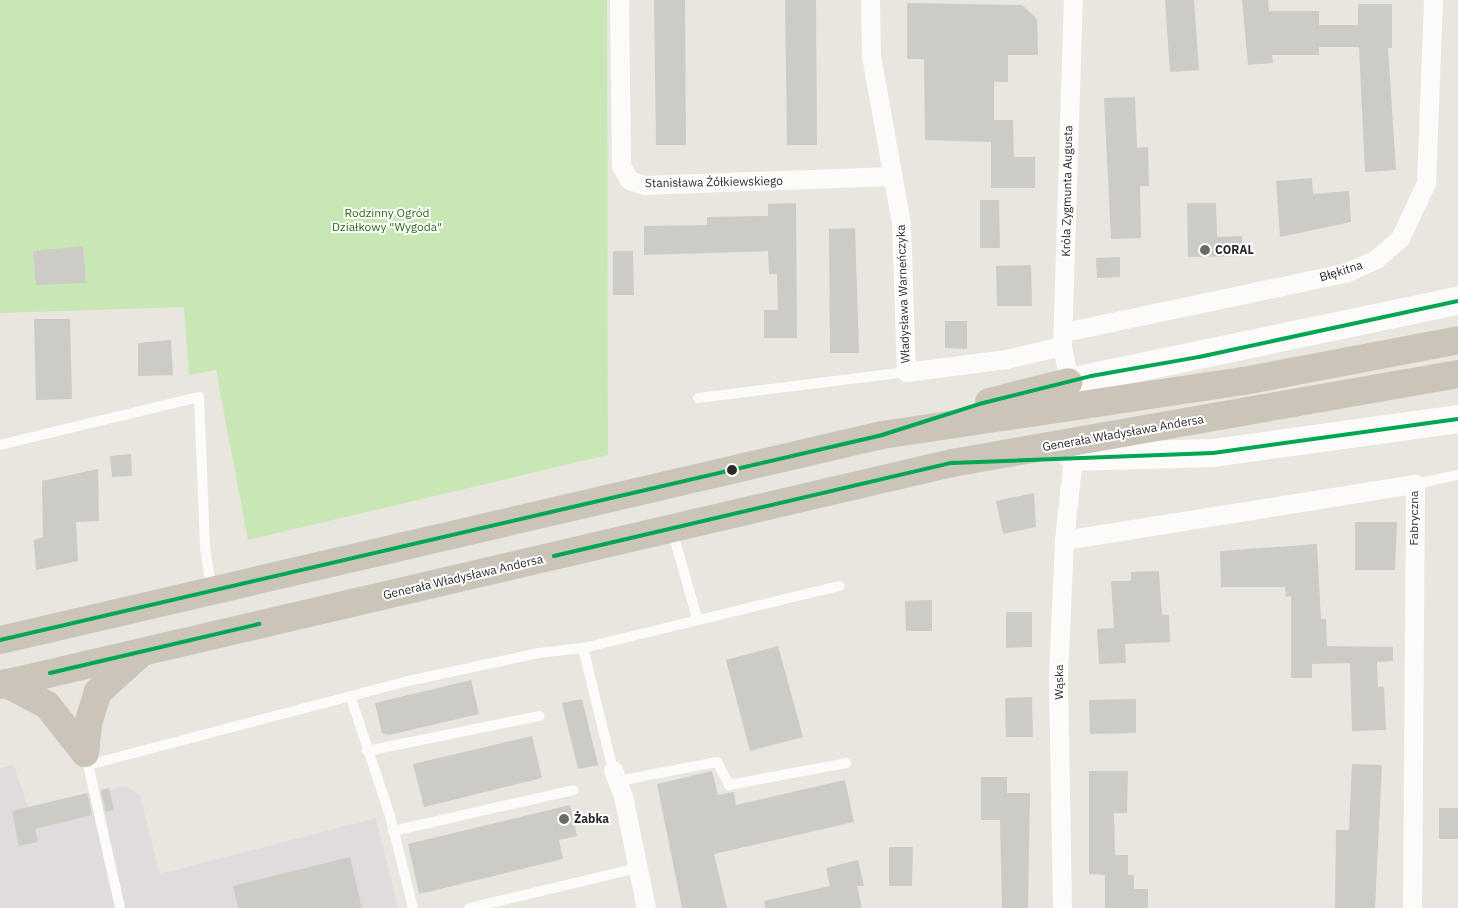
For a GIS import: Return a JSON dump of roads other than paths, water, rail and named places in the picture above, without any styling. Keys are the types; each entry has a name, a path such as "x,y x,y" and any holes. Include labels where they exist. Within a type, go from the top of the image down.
{"highway":[{"path":"882,435 1244,381 1458,340"},
{"name":"Generała Władysława Andersa","path":"3,684 952,463 1458,374"},
{"path":"0,640 211,589 882,435 1069,382"},
{"path":"952,463 1073,457"},
{"path":"87,759 88,724 98,692 144,652"},
{"path":"3,684 47,706 87,759"}],"main road":[{"path":"1069,382 1458,301"},
{"path":"1073,457 1212,453 1458,419"}],"street":[{"name":"Stanisława Żółkiewskiego","path":"619,0 621,166 629,180 644,185 892,176"},
{"name":"Władysława Warneńczyka","path":"870,0 870,56 901,223 906,372 1006,359 1063,339"},
{"name":"Króla Zygmunta Augusta","path":"1069,382 1063,339 1073,0"},
{"name":"Błękitna","path":"1063,339 1345,272 1376,259 1400,238 1426,183 1433,0"},
{"name":"Wąska","path":"1062,908 1058,678 1064,540 1073,457"},
{"name":"Fabryczna","path":"1064,540 1415,484 1412,908"},
{"path":"616,776 646,908"}],"lane":[{"path":"698,398 906,372"},
{"path":"0,446 200,397 205,546 211,589"},
{"path":"1415,484 1458,476"},
{"path":"672,529 697,618"},
{"path":"120,908 87,759 528,655 583,648 697,618 840,586"},
{"path":"583,648 616,776 717,762 729,785 846,764"},
{"path":"351,698 393,831 413,908"},
{"path":"367,751 539,716"},
{"path":"393,831 573,790"},
{"path":"469,908 638,868"}],"place":[{"name":"CORAL","path":"1205,250"},
{"name":"Żabka","path":"564,819"}],"park label":[{"name":"Rodzinny Ogród Działkowy \"Wygoda\"","path":"387,220"}]}
